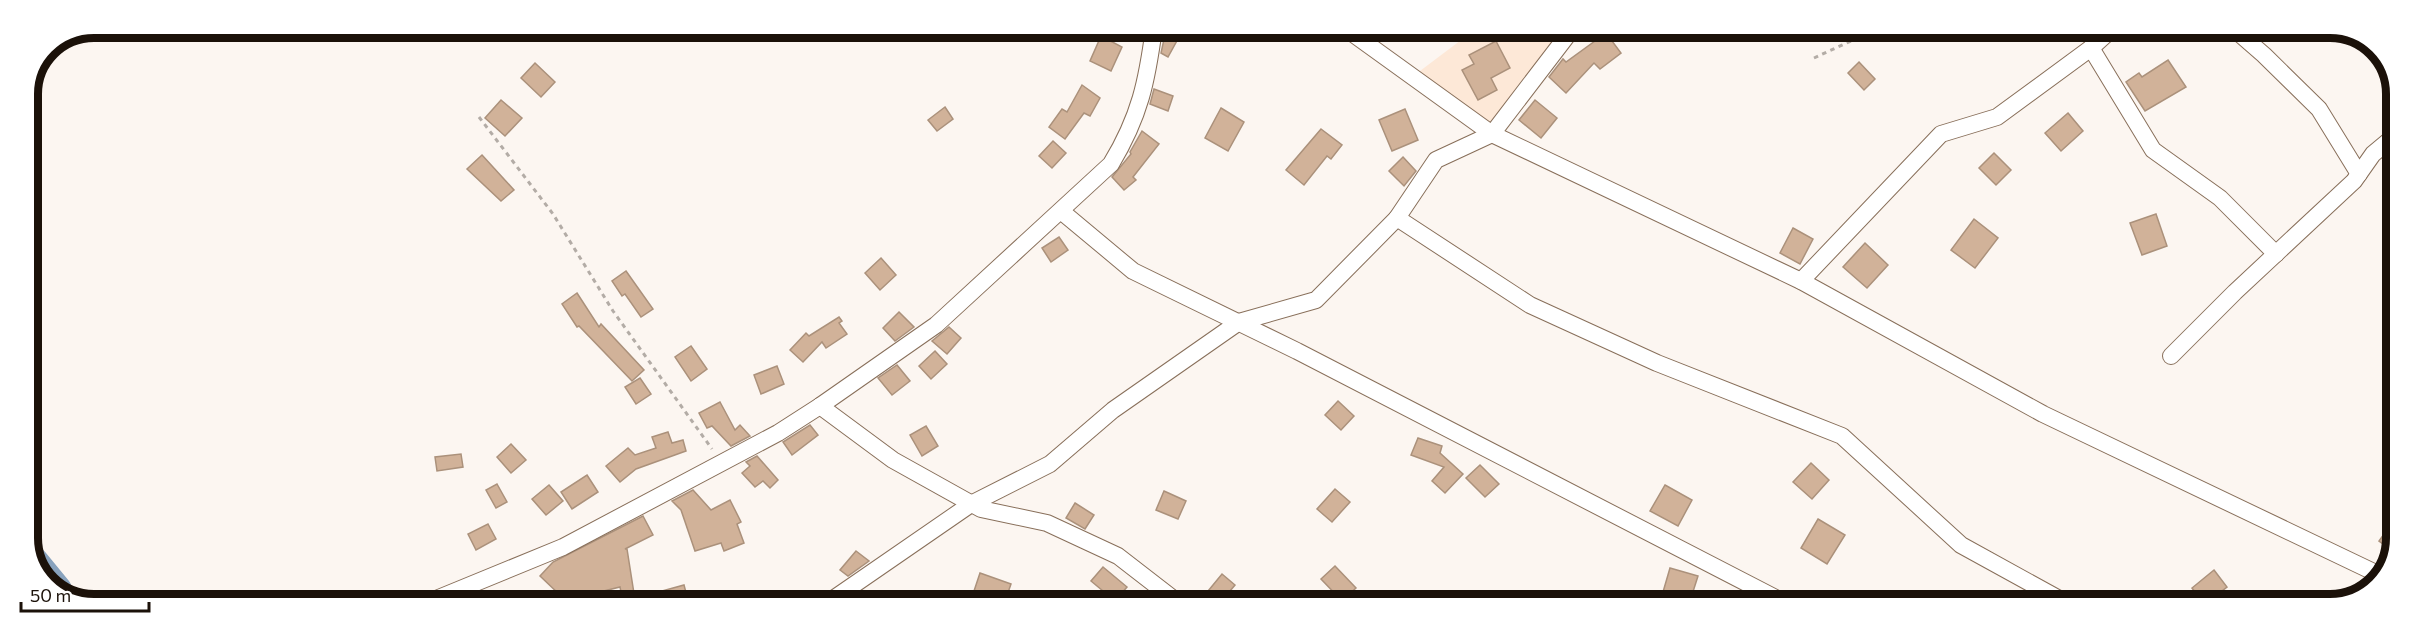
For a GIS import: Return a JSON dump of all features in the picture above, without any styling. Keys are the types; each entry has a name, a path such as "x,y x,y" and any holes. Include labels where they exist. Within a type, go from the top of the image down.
{"street":[{"path":"449,594 564,547 778,433 936,325 1112,164 1137,111 1147,78 1153,38"},
{"path":"1360,38 1492,134 1802,281 2043,414 2375,573"},
{"path":"840,594 971,504 1050,464 1113,410 1239,322 1316,300 1397,218 1436,160 1492,134 1565,38"},
{"path":"1802,281 1941,134 1997,117 2102,38"},
{"path":"2245,38 2319,109 2359,174"},
{"path":"2091,48 2152,150 2220,198 2276,254"},
{"path":"2171,356 2359,174 2373,154 2386,143"},
{"path":"1061,211 1133,271 1239,322 1768,594"},
{"path":"1397,218 1530,305 1657,363 1842,436 1961,545 2050,594"},
{"path":"820,406 893,460 971,504 981,509 1047,523 1118,556 1167,594"}],"path":[{"path":"1814,58 1857,38"},
{"path":"479,117 553,214 613,311 722,463"}],"shaded area":[{"path":"1464,38 1565,38 1494,126 1416,74"}],"building":[{"path":"1100,38 1122,47 1111,71 1090,61"},
{"path":"1164,38 1178,38 1168,57 1161,53"},
{"path":"1599,38 1610,38 1621,53 1600,69 1594,63 1566,93 1549,77 1563,59 1566,62"},
{"path":"1496,41 1510,68 1491,78 1497,90 1478,100 1462,70 1474,64 1469,55"},
{"path":"2168,60 2186,87 2145,111 2126,82 2139,73 2142,77"},
{"path":"1859,62 1875,79 1864,90 1848,73"},
{"path":"535,63 555,82 541,97 521,78"},
{"path":"1082,85 1100,98 1090,116 1084,113 1065,139 1049,127 1062,109 1067,112"},
{"path":"1154,89 1173,96 1168,111 1150,104"},
{"path":"501,100 522,118 505,136 485,118"},
{"path":"1535,100 1557,118 1541,138 1519,120"},
{"path":"945,107 953,119 937,131 928,120"},
{"path":"1221,108 1244,122 1228,151 1205,138"},
{"path":"1405,109 1418,140 1392,151 1379,120"},
{"path":"2068,113 2083,131 2061,151 2045,133"},
{"path":"1321,129 1342,145 1331,159 1327,156 1304,185 1286,170"},
{"path":"1142,131 1159,144 1133,177 1136,180 1124,190 1112,177 1131,154"},
{"path":"1053,141 1066,153 1052,168 1039,156"},
{"path":"1994,153 2011,170 1996,185 1979,168"},
{"path":"482,155 514,190 501,201 467,169"},
{"path":"1403,157 1416,171 1404,186 1389,171"},
{"path":"2156,214 2167,246 2142,255 2130,223"},
{"path":"1974,219 1998,238 1975,268 1951,250"},
{"path":"1793,228 1813,239 1800,264 1780,253"},
{"path":"1059,237 1068,250 1051,262 1042,248"},
{"path":"1865,243 1888,265 1867,288 1843,267"},
{"path":"881,258 896,275 880,290 865,273"},
{"path":"626,271 653,309 641,317 625,294 622,296 612,281"},
{"path":"577,293 599,327 601,324 644,370 632,381 579,326 577,327 562,304"},
{"path":"899,312 914,327 895,341 883,328"},
{"path":"839,317 842,321 839,323 847,334 826,348 822,342 803,362 790,350 806,333 809,336"},
{"path":"949,327 961,338 947,354 932,341"},
{"path":"691,346 707,369 691,381 675,357"},
{"path":"935,351 947,364 931,379 919,366"},
{"path":"897,365 910,381 892,395 878,378"},
{"path":"777,366 784,384 761,394 754,375"},
{"path":"640,378 651,394 636,404 625,387"},
{"path":"1338,401 1354,416 1341,430 1325,415"},
{"path":"720,402 735,430 740,425 750,436 731,446 712,426 707,428 699,413"},
{"path":"810,425 818,435 792,455 783,442"},
{"path":"926,426 938,446 922,456 910,435"},
{"path":"668,432 672,443 683,440 686,451 636,469 620,482 606,466 628,448 635,455 656,448 652,437"},
{"path":"1418,438 1442,446 1440,453 1463,474 1445,493 1432,481 1444,467 1411,455"},
{"path":"511,444 526,460 511,473 497,457"},
{"path":"461,454 463,467 437,471 435,457"},
{"path":"757,456 778,480 770,488 763,481 755,487 742,473 750,466 746,462"},
{"path":"1811,463 1829,480 1812,499 1793,482"},
{"path":"1480,465 1499,484 1485,497 1466,478"},
{"path":"587,475 598,492 572,509 561,492"},
{"path":"497,484 507,502 496,508 486,490"},
{"path":"549,485 563,501 546,515 532,499"},
{"path":"1665,485 1692,500 1678,526 1650,511"},
{"path":"1335,489 1350,502 1332,522 1317,509"},
{"path":"693,490 711,510 730,500 741,522 737,524 744,543 724,551 721,543 695,551 681,510 672,501"},
{"path":"1164,491 1186,501 1178,519 1156,510"},
{"path":"1075,503 1094,515 1085,529 1066,518"},
{"path":"643,516 653,535 625,549 627,549 634,594 621,594 620,587 592,594 559,594 540,576 553,562"},
{"path":"1818,519 1845,535 1827,564 1801,548"},
{"path":"488,524 496,539 476,550 468,534"},
{"path":"2386,531 2385,546 2379,541"},
{"path":"856,551 869,561 848,576 840,570"},
{"path":"1335,566 1356,588 1350,594 1335,594 1321,579"},
{"path":"1103,567 1127,587 1121,594 1107,594 1091,581"},
{"path":"1670,568 1698,576 1692,594 1663,592"},
{"path":"2214,570 2227,587 2218,594 2197,594 2192,588"},
{"path":"980,573 1011,584 1008,594 973,594"},
{"path":"1222,574 1235,585 1227,594 1206,594"},
{"path":"684,585 686,594 663,594 662,591"}]}
